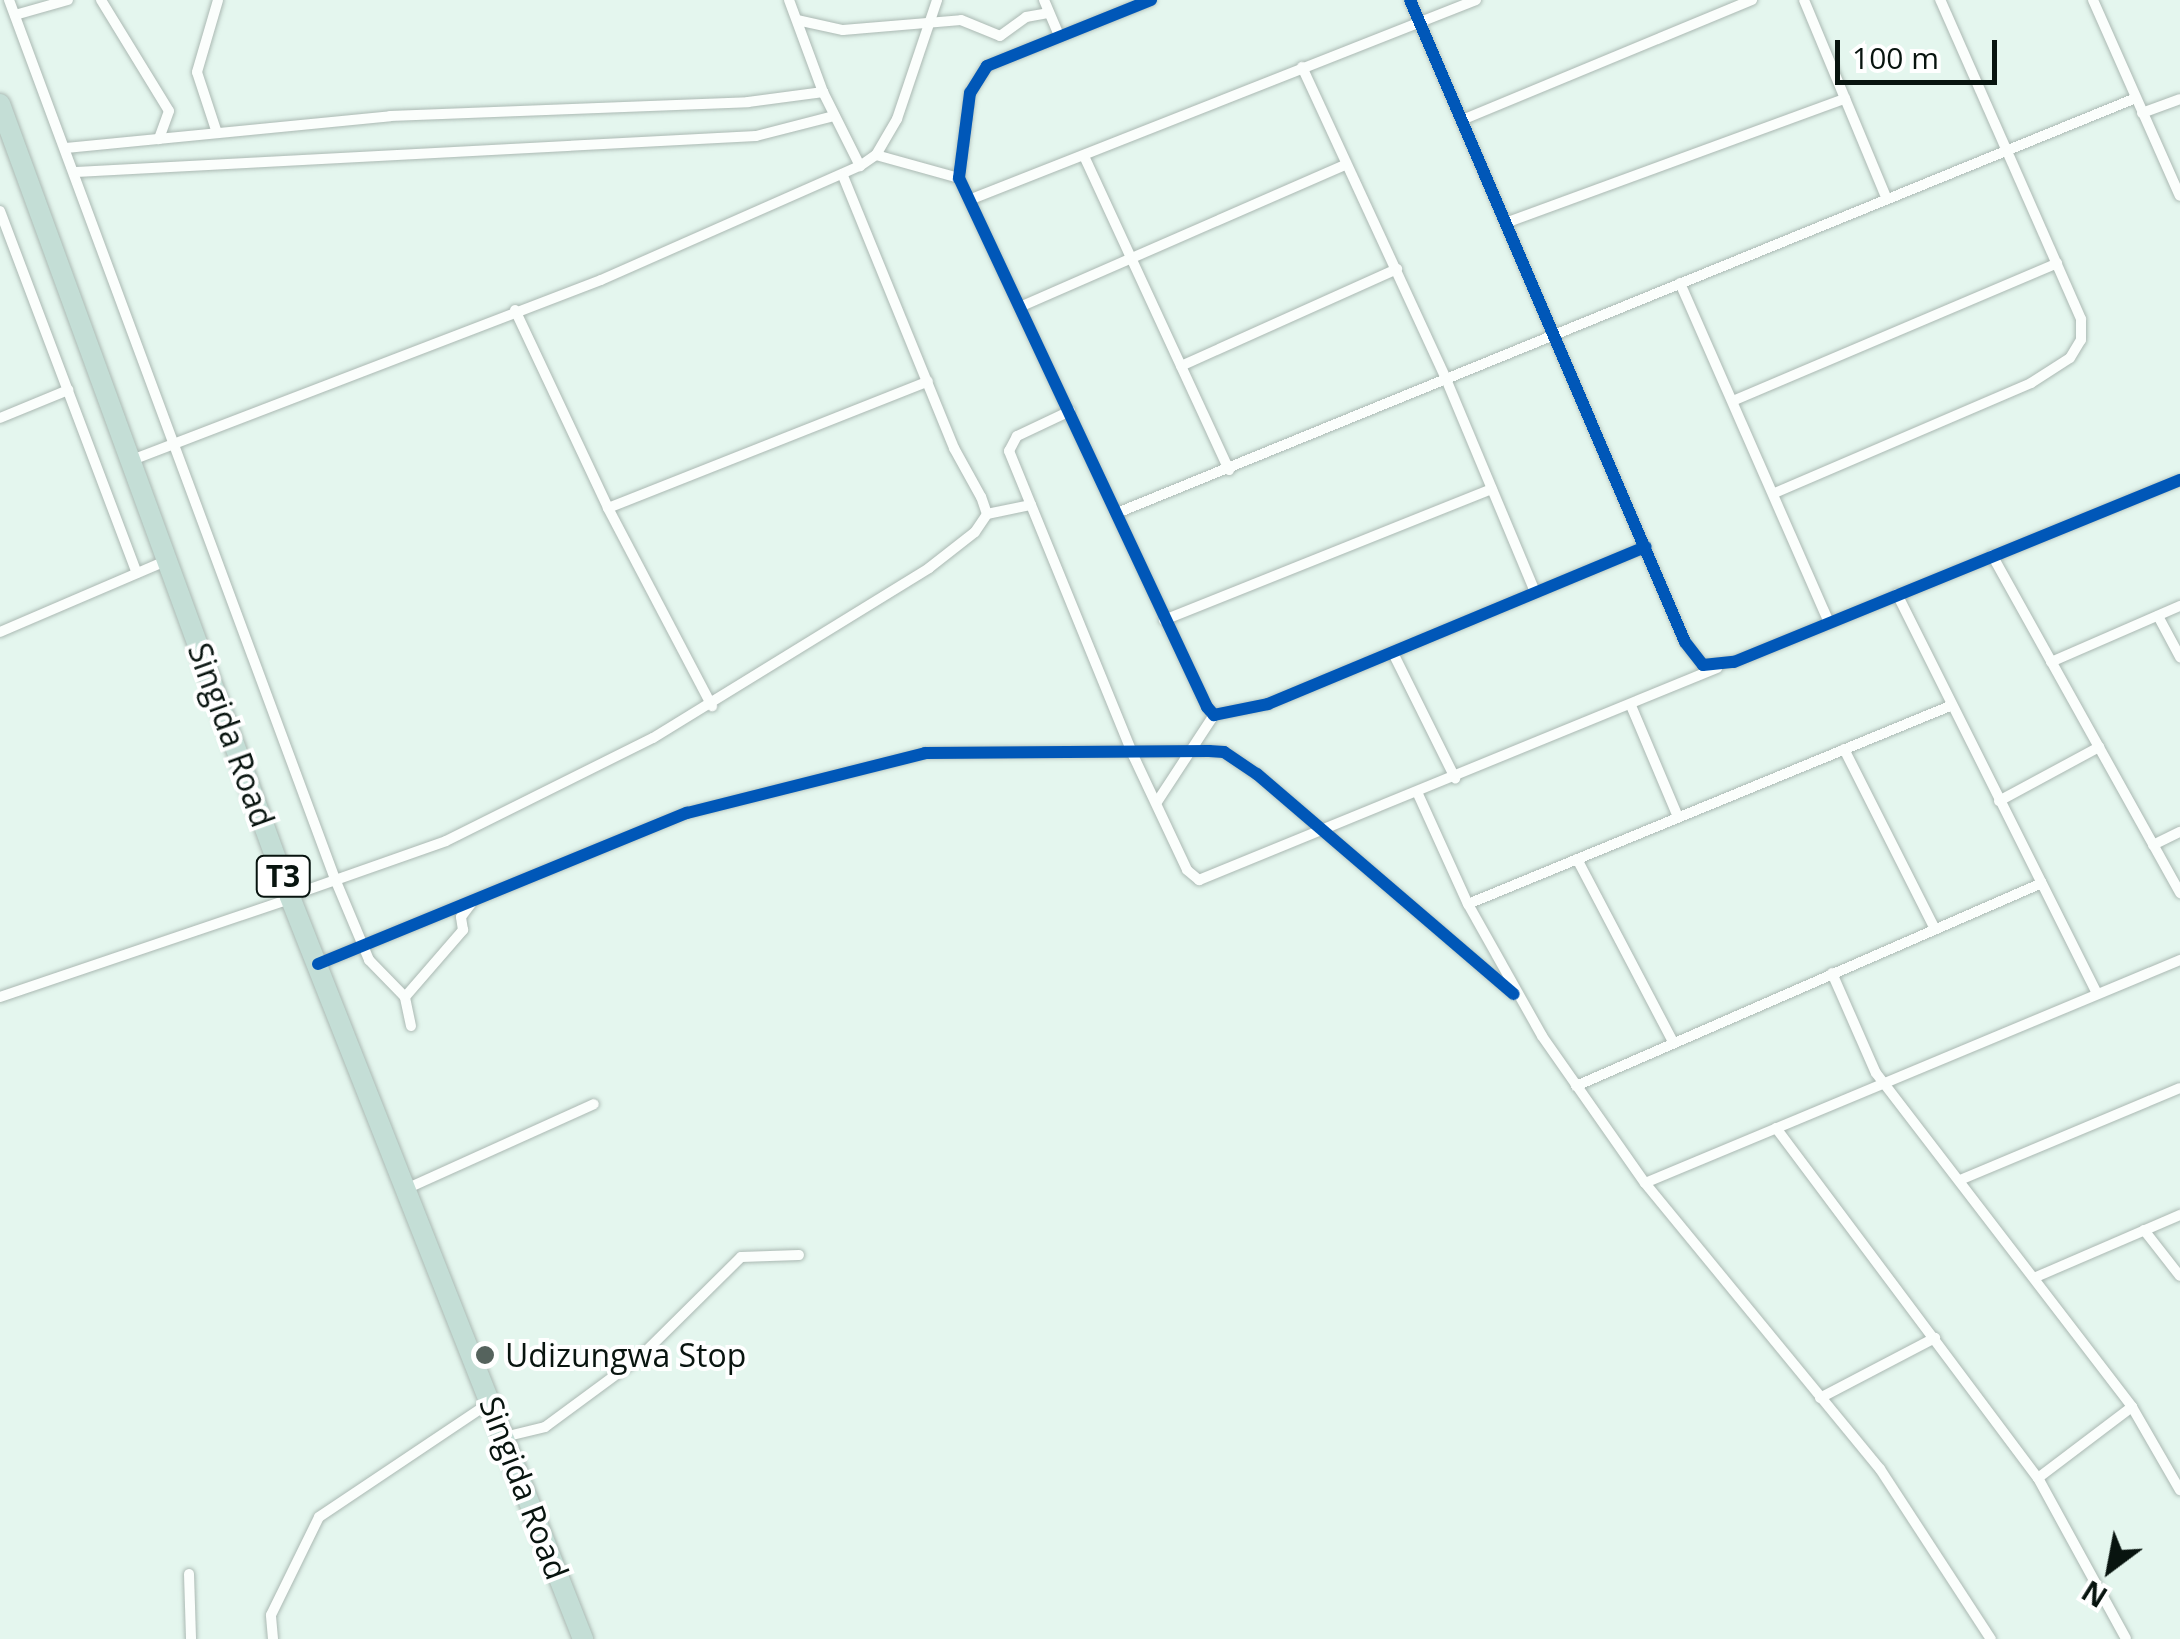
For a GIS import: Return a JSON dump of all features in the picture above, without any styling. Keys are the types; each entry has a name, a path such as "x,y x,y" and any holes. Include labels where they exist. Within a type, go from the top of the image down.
{"highway":[{"name":"Singida Road","path":"0,104 292,897 583,1639"}],"street":[{"path":"9,0 76,172 170,446 334,879 362,947 405,997 411,1026"},
{"path":"15,15 68,0"},
{"path":"101,0 169,111 159,139"},
{"path":"217,133 196,72 218,0"},
{"path":"788,0 823,92 860,166"},
{"path":"132,460 843,176 876,154 896,119 936,0"},
{"path":"1044,0 1058,35"},
{"path":"1150,0 987,66 977,78 959,178 1022,306 1164,620 1214,715"},
{"path":"1410,0 1693,658 1717,668"},
{"path":"969,200 1476,0"},
{"path":"1462,120 1752,0"},
{"path":"1804,0 1886,197"},
{"path":"1777,492 2056,370 2081,340 2082,319 1940,0"},
{"path":"2093,0 2180,196"},
{"path":"797,20 843,30 960,20 1000,36 1026,17 1048,13"},
{"path":"1302,67 1446,379 1535,592"},
{"path":"66,148 217,133 823,92"},
{"path":"1117,513 2136,98"},
{"path":"1508,222 1845,99"},
{"path":"2142,113 2180,100"},
{"path":"76,172 756,136 834,116"},
{"path":"876,154 959,178"},
{"path":"1084,156 1229,470"},
{"path":"1022,306 1344,165"},
{"path":"843,176 986,514"},
{"path":"2,219 138,573"},
{"path":"1734,400 2057,263"},
{"path":"1180,366 1397,269"},
{"path":"1680,283 1777,492 1829,622"},
{"path":"515,310 608,508 712,706"},
{"path":"608,508 928,382"},
{"path":"0,418 68,390"},
{"path":"1070,411 1010,441 1031,505 1133,755 1187,870 1199,880 1632,708 1717,668 2180,480"},
{"path":"1164,620 1492,489"},
{"path":"0,997 446,841 712,706 928,568 976,532 986,514 1031,505"},
{"path":"1157,802 1214,715 1268,704 1646,547"},
{"path":"1992,555 2180,893"},
{"path":"0,632 168,560"},
{"path":"1897,594 2097,994"},
{"path":"2052,662 2180,606"},
{"path":"2158,616 2180,657"},
{"path":"1393,652 1455,778"},
{"path":"1468,904 1950,706"},
{"path":"1632,708 1678,817"},
{"path":"2000,801 2099,748"},
{"path":"318,964 687,814 925,753 1022,749 1133,755 1224,752 1326,832 1514,994"},
{"path":"1844,749 1935,928"},
{"path":"1418,794 1514,994 1576,1086 1645,1183 1928,1534 1991,1639"},
{"path":"2153,845 2180,832"},
{"path":"1577,859 1674,1042"},
{"path":"1576,1086 2042,882"},
{"path":"405,997 463,930 461,917 474,900"},
{"path":"1645,1183 2180,960"},
{"path":"1832,973 1876,1074 1888,1084 2132,1407 2180,1490"},
{"path":"1960,1180 2180,1088"},
{"path":"406,1189 594,1104"},
{"path":"1776,1128 2038,1478 2126,1639"},
{"path":"2036,1277 2180,1215"},
{"path":"2144,1230 2180,1276"},
{"path":"504,1438 545,1427 640,1357 740,1257 799,1255"},
{"path":"1820,1398 1935,1338"},
{"path":"273,1639 271,1615 319,1517 490,1403"},
{"path":"2038,1478 2132,1407"},
{"path":"190,1574 192,1639"}],"cycle path":[{"path":"1151,0 987,66 970,93 959,178 1214,715 1268,704 1646,547"},
{"path":"1410,0 1685,642 1703,665 1734,662 2180,480"},
{"path":"318,964 687,813 925,753 1209,751 1224,752 1257,774 1514,994"}],"place":[{"name":"Udizungwa Stop","path":"485,1355"}]}
